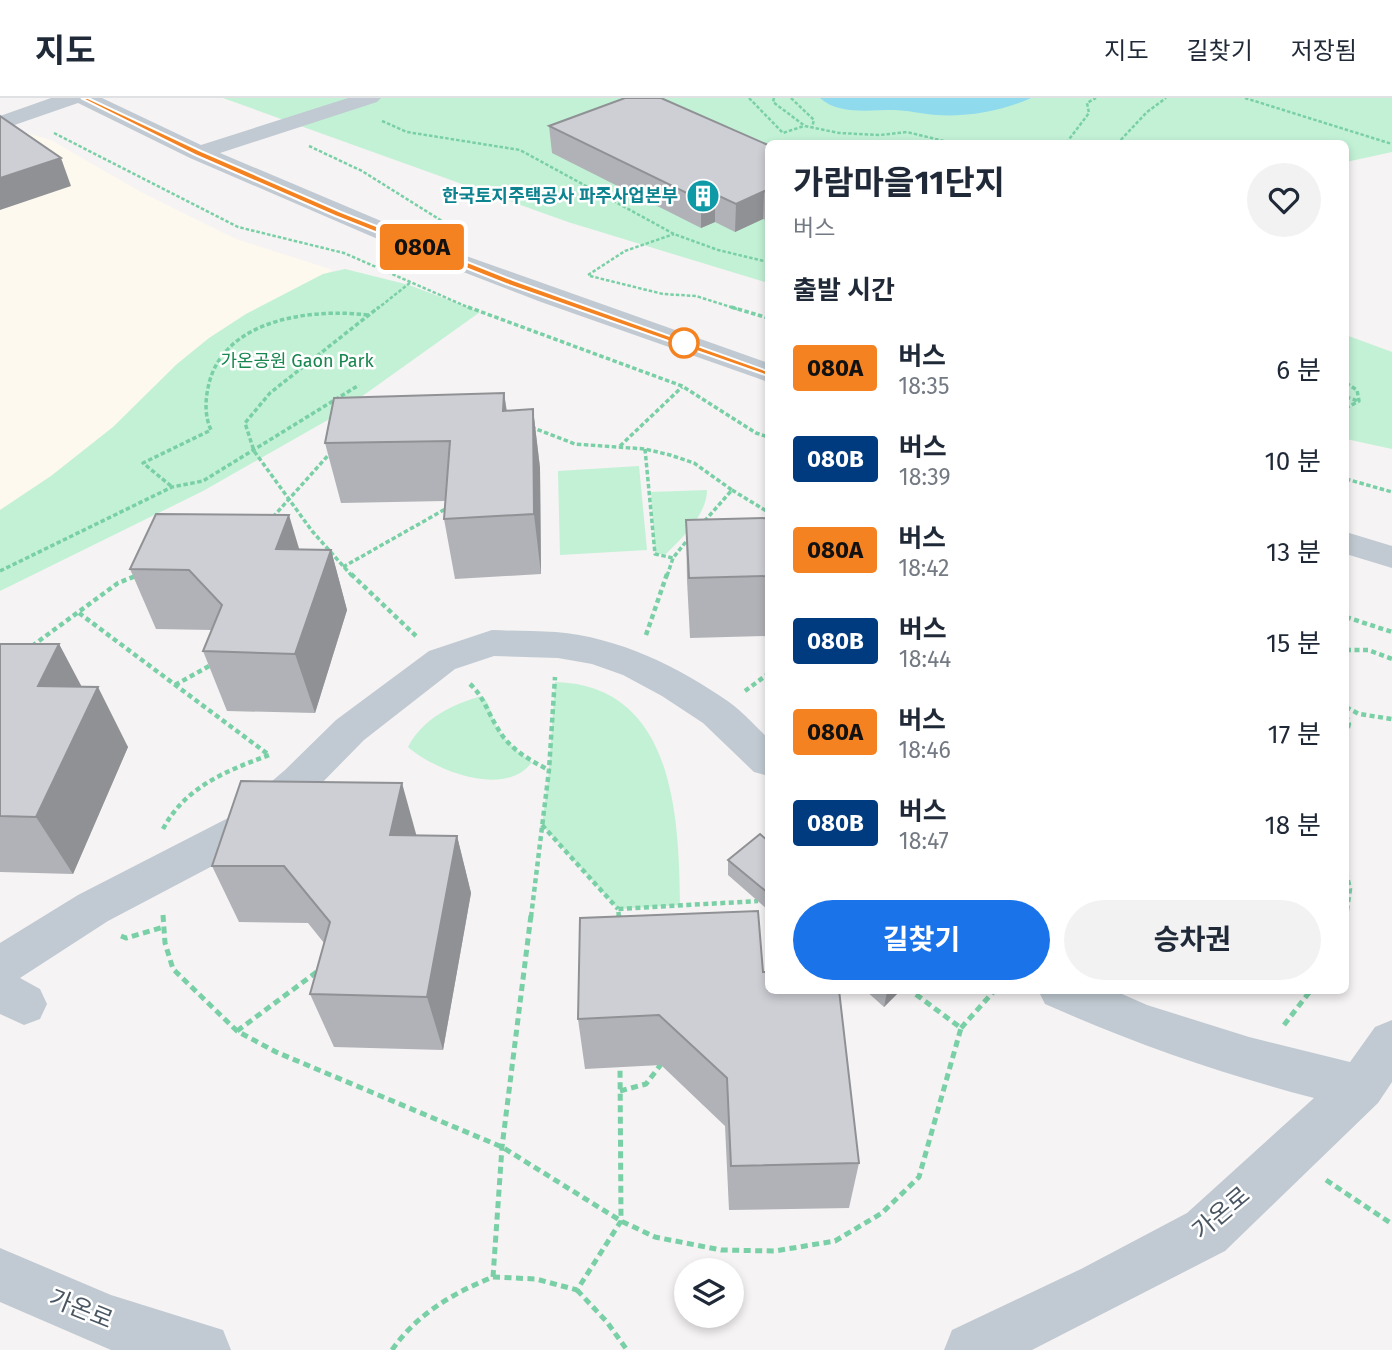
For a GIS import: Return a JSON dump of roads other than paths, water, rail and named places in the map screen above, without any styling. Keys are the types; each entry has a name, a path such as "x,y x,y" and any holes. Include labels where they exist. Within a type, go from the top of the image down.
{"street":[{"path":"0,123 71,98"},
{"path":"85,98 198,153 338,214 497,277 765,372"},
{"path":"198,153 361,101"},
{"path":"1349,544 1392,556"},
{"path":"0,967 93,908 246,829 299,782 350,730 442,660 492,643 558,645 597,652 636,666 675,686 716,713 765,758"},
{"path":"1076,995 1140,1024 1249,1059 1361,1087"},
{"name":"가온로","path":"972,1350 1100,1289 1206,1231 1361,1087 1392,1042"},
{"name":"가온로","path":"0,1275 108,1322 204,1350"}],"water":[{"path":"820,98 1031,98 985,112 948,115 845,109"}],"place":[{"name":"한국토지주택공사 파주사업본부","path":"703,196"}],"park label":[{"name":"가온공원 Gaon Park","path":"297,361"}]}
